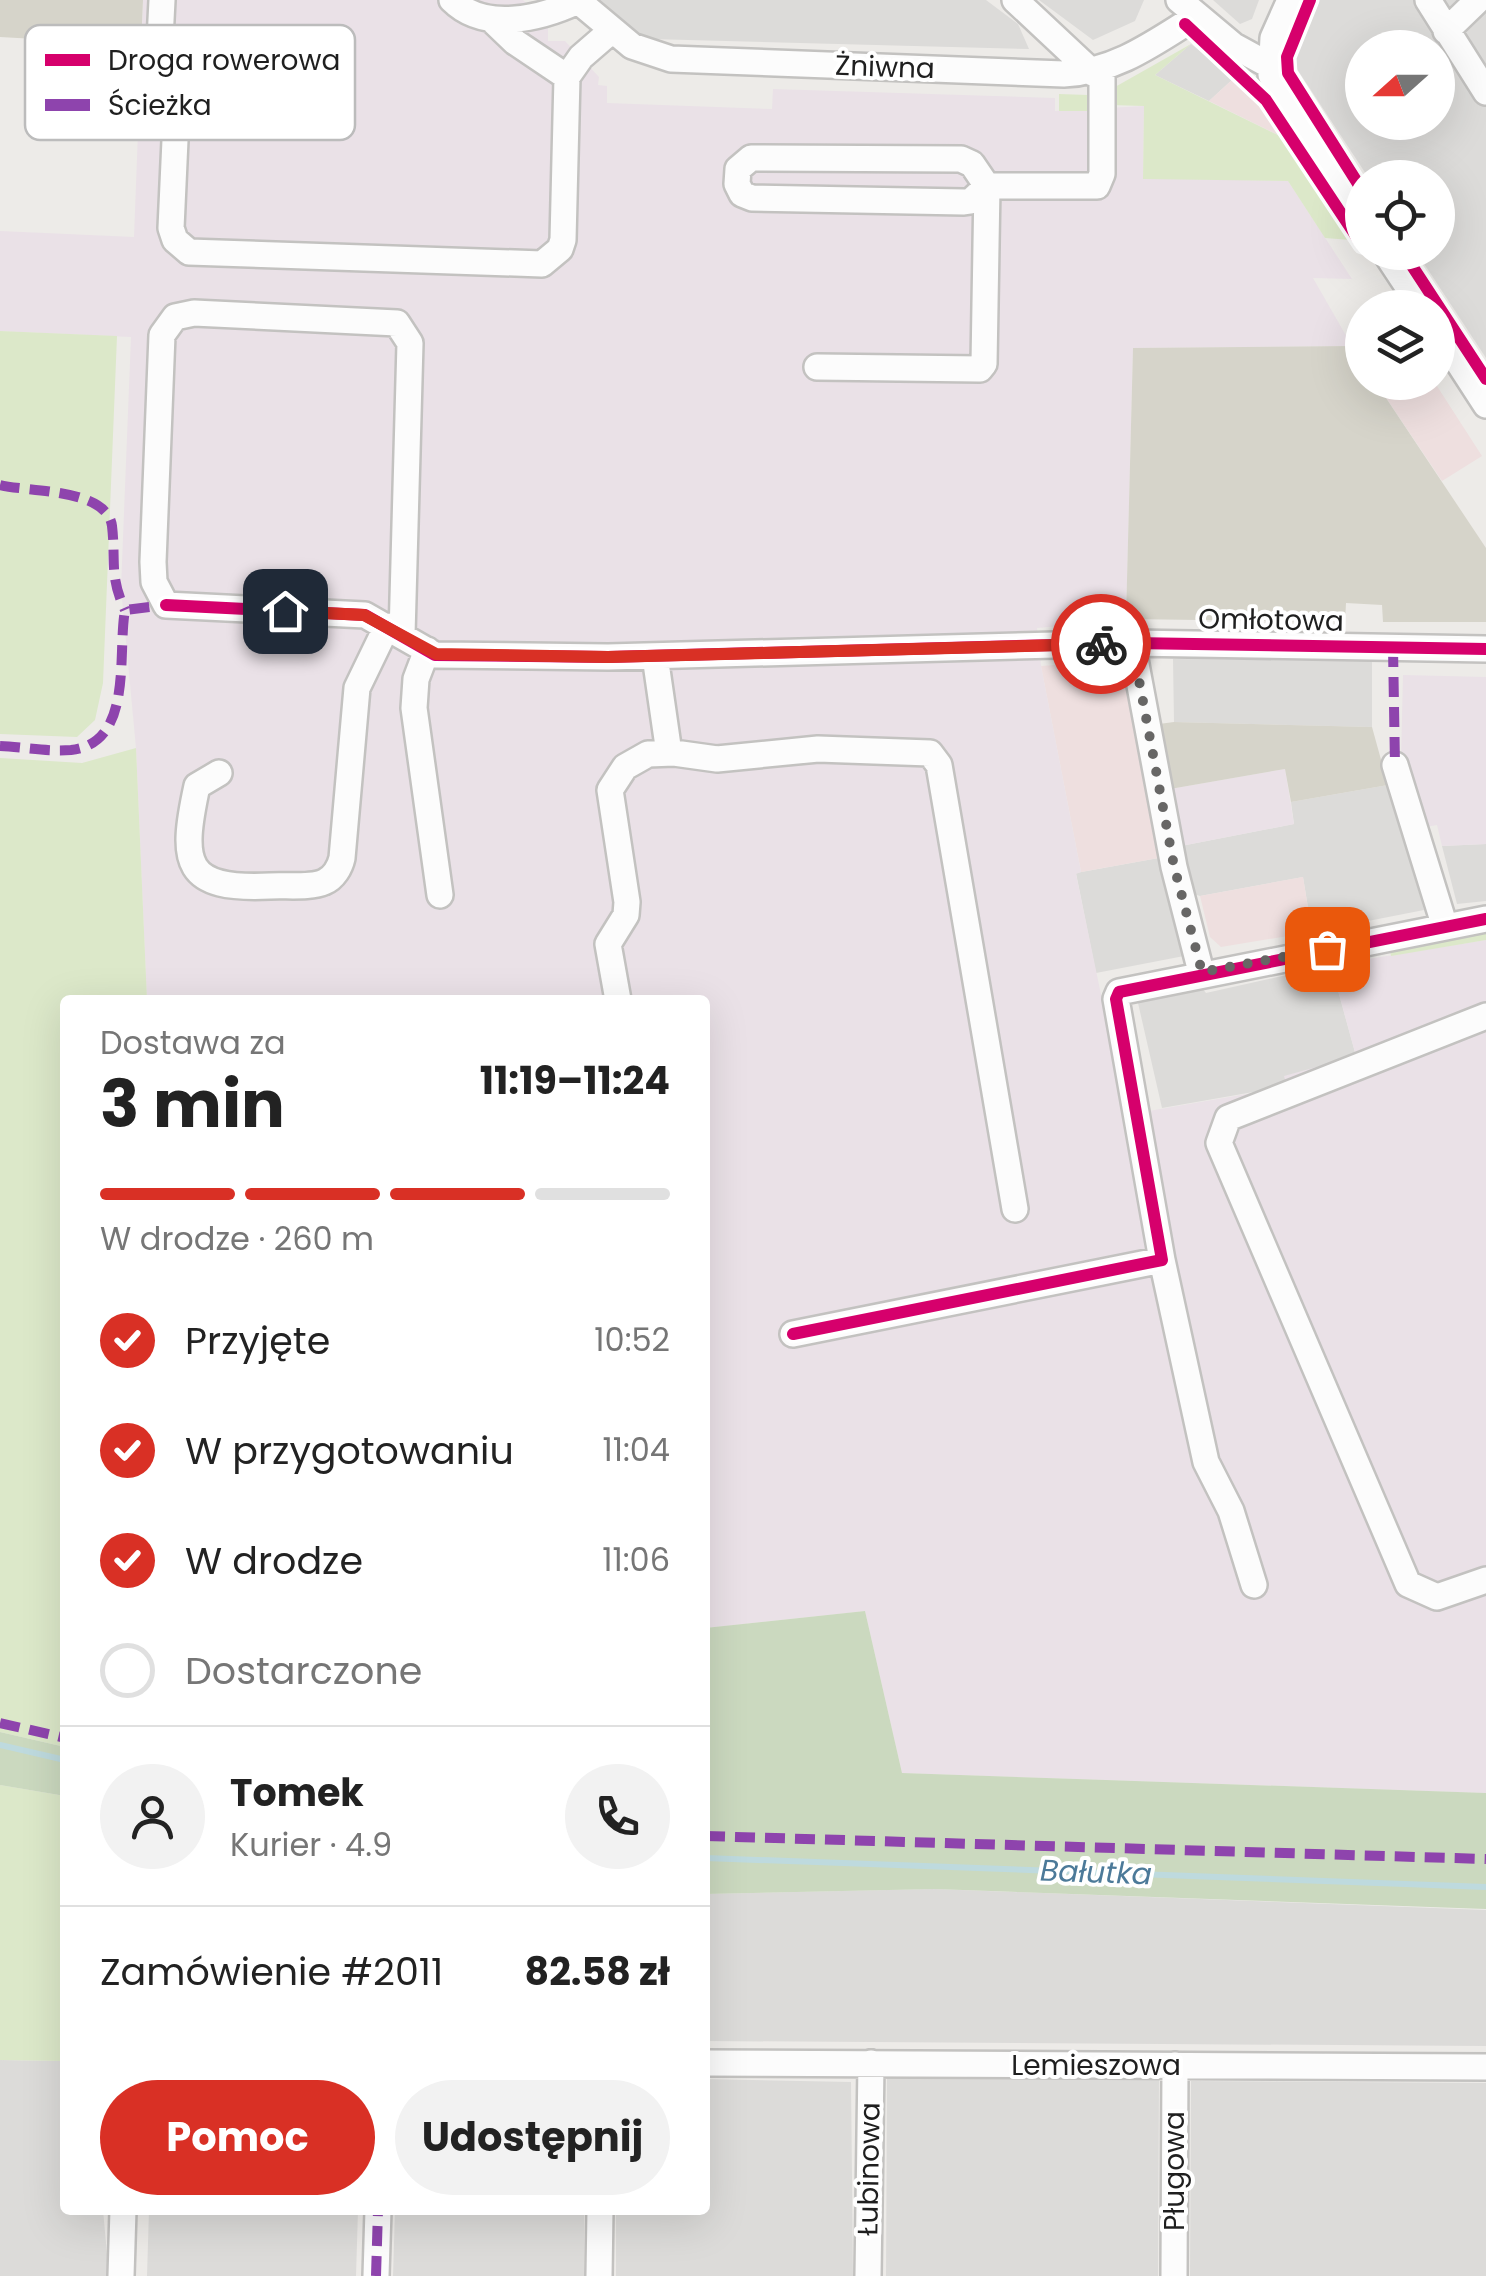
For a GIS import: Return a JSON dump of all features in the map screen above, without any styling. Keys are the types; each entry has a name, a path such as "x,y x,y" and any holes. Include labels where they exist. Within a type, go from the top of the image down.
{"street":[{"path":"161,25 162,0"},
{"path":"452,0 468,16 490,19 551,14 578,0"},
{"name":"Żniwna","path":"578,0 632,46 671,60 1097,71"},
{"path":"817,367 980,369 984,364 987,186 972,164 961,159 751,158 738,169 737,184 742,194 752,198 964,202 972,201 987,186 1097,186 1102,174 1097,71 1015,0"},
{"path":"1290,0 1274,38 1270,65 1274,84 1345,192"},
{"path":"1428,0 1445,30"},
{"path":"1447,30 1478,0"},
{"path":"1097,71 1188,8 1244,52 1270,65"},
{"path":"490,19 514,42 550,62 566,77"},
{"path":"175,140 172,228 175,240 189,252 542,264 560,249 563,240 566,77 580,57 611,31"},
{"path":"1455,45 1486,92"},
{"name":"Omłotowa","path":"395,631 410,343 397,323 194,313 166,324 162,335 153,562 154,582 166,606 364,615 436,654 655,656 1132,643 1486,648"},
{"path":"1455,357 1486,405"},
{"path":"219,774 197,786 188,827 192,860 202,879 225,888 324,882 340,868 342,858 357,688 395,631"},
{"path":"1132,643 1174,866 1202,972"},
{"path":"427,650 416,679 414,708 440,895"},
{"path":"655,656 669,753"},
{"path":"617,995 608,944 626,916 627,902 610,790 625,767 648,754 669,753 717,760 838,749 930,753 936,758 1015,1209"},
{"path":"1395,764 1445,927"},
{"path":"1254,1585 1230,1511 1206,1462 1162,1260 1116,998 1126,987 1486,920"},
{"path":"1486,1016 1228,1118 1219,1144 1408,1584 1437,1598 1486,1580"},
{"path":"792,1334 1162,1260"},
{"name":"Lemieszowa","path":"710,2063 1486,2067"},
{"name":"Łubinowa","path":"868,2276 870,2063"},
{"name":"Pługowa","path":"1174,2276 1175,2066"},
{"path":"121,2276 123,2215"},
{"path":"376,2276 378,2215"},
{"path":"600,2215 600,2276"}],"shaded area":[{"path":"0,0 143,0 142,25 25,25 25,38 0,37"},
{"path":"143,0 523,0 548,24 548,41 565,41 599,77 598,85 607,86 607,103 772,109 773,89 1055,98 1055,111 1144,106 1143,178 1288,181 1352,279 1313,278 1345,334 1345,346 1133,348 1126,619 1069,619 1060,626 1037,628 1081,872 1076,874 1126,1115 1287,1087 1284,1076 1356,1056 1331,965 1486,940 1486,1793 902,1773 865,1611 710,1627 710,995 147,995 136,748 121,588 131,337 0,331 0,231 134,237 138,140 355,140 355,25 142,25"},
{"path":"594,0 986,0 1018,24 1029,49 650,39 613,19"},
{"path":"1039,0 1144,0 1135,21 1093,40"},
{"path":"1213,0 1259,0 1252,19 1240,24"},
{"path":"1316,0 1486,0 1486,358 1455,311 1455,290 1441,290 1428,270 1455,270 1455,160 1357,160 1295,66 1293,53"},
{"path":"1191,44 1234,78 1209,101 1155,75"},
{"path":"1234,78 1257,100 1284,138 1209,101"},
{"path":"1345,346 1345,400 1387,400 1486,548 1486,622 1383,622 1382,605 1346,603 1345,622 1126,619 1133,348"},
{"path":"1387,400 1446,400 1482,456 1442,481"},
{"path":"1173,659 1372,661 1372,727 1174,722"},
{"path":"1123,660 1164,857 1081,872 1041,666"},
{"path":"1403,675 1486,677 1486,844 1442,846 1437,825 1420,828 1401,759"},
{"path":"1159,724 1372,727 1388,785 1291,802 1285,769 1170,789"},
{"path":"1285,769 1294,824 1181,846 1170,789"},
{"path":"1388,785 1424,910 1312,932 1303,877 1200,896 1191,893 1181,846 1294,824 1291,802"},
{"path":"1486,844 1486,901 1457,904 1442,846"},
{"path":"1164,857 1184,956 1096,973 1076,873"},
{"path":"1303,877 1312,932 1221,947 1210,937 1200,896"},
{"path":"1331,965 1356,1056 1288,1086 1162,1108 1138,1003 1183,989 1202,988 1206,993"},
{"path":"935,1889 1486,1910 1486,2046 710,2041 710,1894"},
{"path":"0,2060 60,2061 60,2215 103,2215 109,2276 0,2276"},
{"path":"887,2078 1159,2079 1158,2276 886,2276"},
{"path":"710,2079 851,2082 853,2276 616,2276 616,2215 710,2215"},
{"path":"1191,2081 1486,2083 1486,2276 1190,2276"},
{"path":"149,2215 358,2215 356,2276 147,2276"},
{"path":"395,2215 584,2215 584,2276 393,2276"}],"green space":[{"path":"1191,44 1155,75 1284,138 1345,231 1345,240 1325,238 1288,181 1143,179 1144,106 1111,105 1115,87"},
{"path":"1059,94 1088,95 1091,111 1059,111"},
{"path":"0,331 117,336 103,683 95,720 77,737 0,734"},
{"path":"136,748 147,995 60,995 60,1746 0,1732 0,758 82,763"},
{"path":"1486,927 1486,940 1391,956 1389,946"},
{"path":"865,1611 902,1773 1486,1793 1486,1909 935,1889 710,1894 710,1627"},
{"path":"0,1732 60,1746 60,1795 0,1785"},
{"path":"0,1785 60,1795 60,2061 0,2060"}],"waterway":[{"name":"Bałutka","path":"0,1745 60,1759"},
{"name":"Bałutka","path":"710,1858 1486,1887"}],"marked path":[{"path":"0,485 81,498 107,514 112,526 115,577 125,610"},
{"path":"0,746 71,750 91,744 105,732 114,714 125,610 166,605"},
{"path":"1393,647 1395,765"},
{"path":"0,1723 60,1737"},
{"path":"710,1836 1486,1859"},
{"path":"376,2276 378,2215"}],"cycle path":[{"path":"1310,0 1287,57 1288,73 1345,163"},
{"path":"1185,24 1266,100 1345,219"},
{"path":"1415,270 1486,379"},
{"path":"166,605 365,615 435,655 608,657 1132,643 1486,649"},
{"path":"793,1334 1162,1260 1116,999 1119,992 1486,919"}],"way so far":[{"path":"1101,644 1132,643 1174,866 1202,972 1327,949"}],"route":[{"path":"285,611 364,615 436,654 608,657 1101,644"}]}
